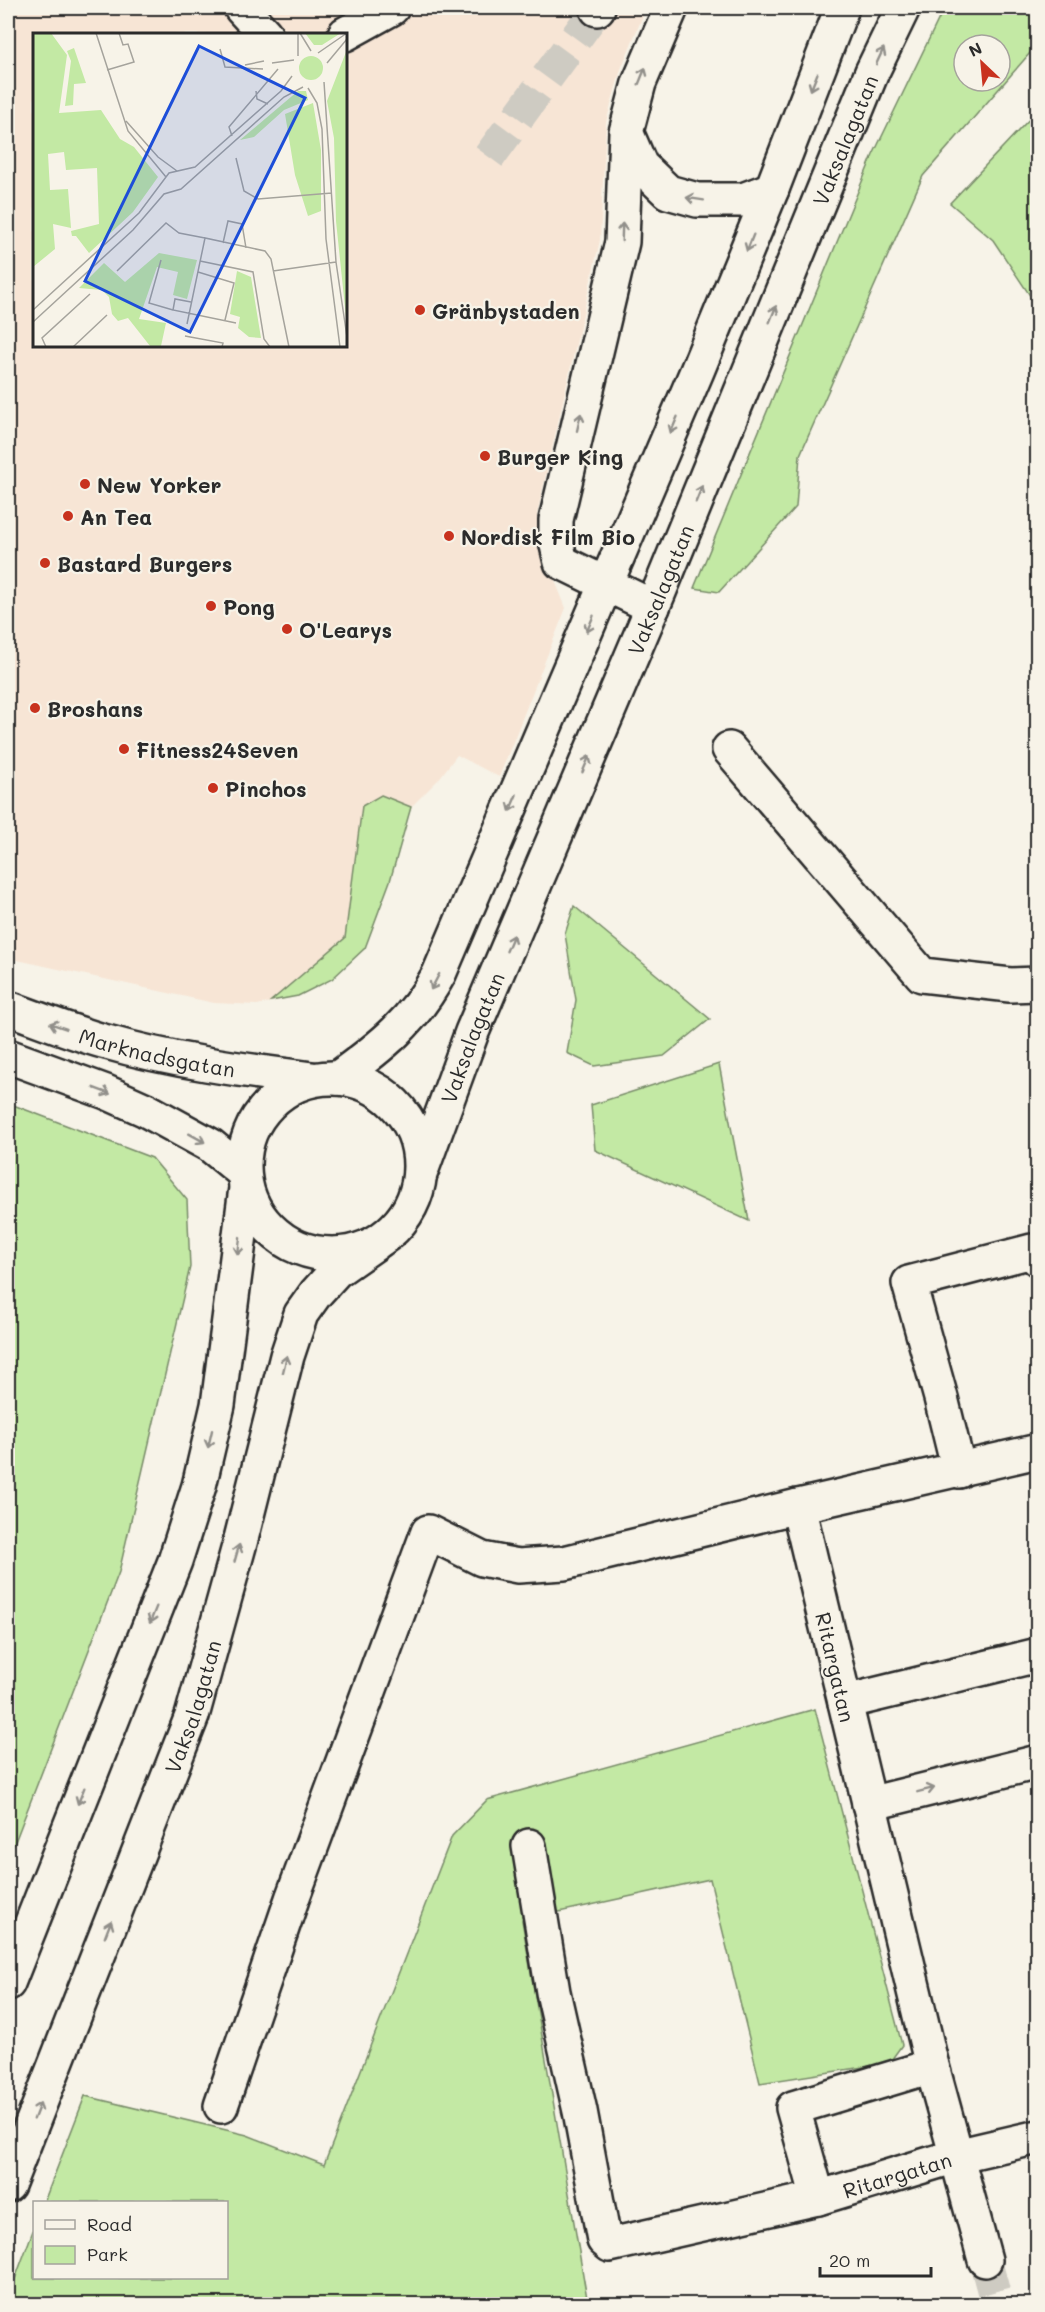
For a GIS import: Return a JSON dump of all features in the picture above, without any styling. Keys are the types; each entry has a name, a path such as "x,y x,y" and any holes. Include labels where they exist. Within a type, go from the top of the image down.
{"main road":[{"path":"241,8 264,33"},
{"path":"346,33 392,8"},
{"path":"653,607 561,562 556,541 556,520 622,242 626,132 639,83 671,8"},
{"path":"8,1983 175,1561 199,1486 219,1405 245,1180 246,1145 255,1123 269,1104 288,1089 325,1079 369,1055 409,1019 425,1000 434,983 607,583 772,189 842,8"},
{"name":"Vaksalagatan","path":"420,1174 472,1032 653,607 872,72 903,8"},
{"path":"626,132 641,166 668,192 697,200 743,200 772,189"},
{"path":"729,748 922,975 1010,985 1038,984"},
{"name":"Marknadsgatan","path":"8,1008 102,1041 154,1054 209,1065 325,1079"},
{"path":"8,1056 106,1092 146,1110 210,1145 245,1180 257,1213 275,1233 298,1248 324,1254 351,1252 376,1243 398,1224 413,1201 420,1174 419,1150 412,1128 399,1109 382,1093 361,1082 325,1079"},
{"name":"Vaksalagatan","path":"8,2185 192,1716 241,1539 287,1356 301,1314 336,1271 376,1243"},
{"path":"959,1471 909,1283 1032,1251 1038,1259"},
{"path":"221,2106 292,1899 428,1532 482,1558 518,1566 564,1563 1038,1451"},
{"name":"Ritargatan","path":"529,1846 553,1992 580,2110 604,2240 610,2245 818,2198 956,2156 932,2066 798,1506"},
{"path":"845,1702 1038,1655"},
{"path":"869,1804 1038,1762"},
{"name":"Ritargatan","path":"818,2198 793,2108 932,2066"},
{"path":"985,2260 956,2156 1038,2136"}],"shaded area":[{"path":"8,8 646,8 621,69 606,122 600,240 537,514 539,541 566,608 499,777 457,755 438,780 411,807 390,881 365,948 332,979 298,996 257,1005 214,1003 8,958"}],"green space":[{"path":"944,8 1037,8 1037,45 1012,74 1012,33 952,33 952,93 995,93 923,176 800,455 796,507 719,592 694,588 873,155"},
{"path":"1037,111 1037,306 993,240 950,203"},
{"path":"381,795 411,807 390,881 365,948 332,979 298,996 271,1001 345,938 362,806"},
{"path":"574,906 710,1019 664,1056 594,1066 567,1053 576,1000 565,934"},
{"path":"719,1064 749,1221 595,1150 591,1105"},
{"path":"8,1103 152,1158 187,1200 190,1267 119,1572 8,1860"},
{"path":"815,1709 902,2045 889,2063 760,2083 710,1879 522,1920 588,2304 8,2304 8,2298 33,2231 33,2279 228,2279 228,2201 44,2201 85,2096 247,2135 324,2165 452,1836 487,1800"}],"tunnel":[{"path":"489,157 597,9"},
{"path":"985,2260 997,2304"}],"place":[{"name":"Gränbystaden","path":"420,310"},
{"name":"Burger King","path":"485,456"},
{"name":"New Yorker","path":"85,484"},
{"name":"An Tea","path":"68,516"},
{"name":"Nordisk Film Bio","path":"449,536"},
{"name":"Bastard Burgers","path":"45,563"},
{"name":"Pong","path":"211,606"},
{"name":"O'Learys","path":"287,629"},
{"name":"Broshans","path":"35,708"},
{"name":"Fitness24Seven","path":"124,749"},
{"name":"Pinchos","path":"213,788"}]}
